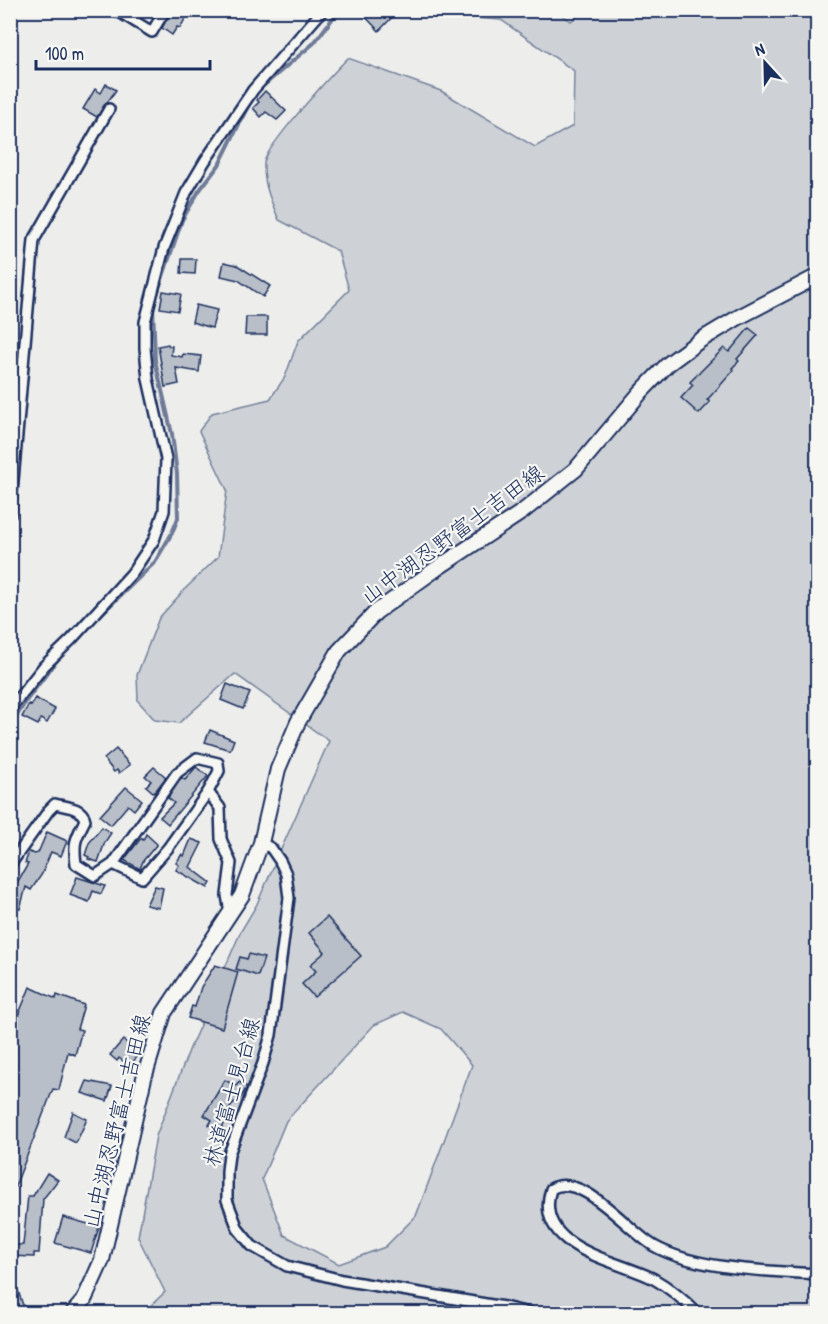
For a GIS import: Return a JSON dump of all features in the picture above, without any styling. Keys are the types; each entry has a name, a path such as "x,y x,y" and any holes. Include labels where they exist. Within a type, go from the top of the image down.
{"main road":[{"name":"山中湖忍野富士吉田線","path":"72,1314 84,1300 102,1260 144,1078 164,1013 242,895 261,843 279,769 298,722 339,651 376,612 522,512 576,469 641,392 668,364 699,341 739,317 818,276"}],"street":[{"path":"116,10 152,32 165,10"},
{"path":"10,709 44,666 132,573 154,540 164,511 166,459 148,379 145,322 164,248 186,193 211,152 253,90 323,10"},
{"path":"10,515 34,240 110,109"},
{"path":"10,865 55,804 81,811 84,815 85,820 76,837 75,864 95,876 113,864 177,773 197,758 218,763 219,771 208,792 168,848 142,878 113,864"},
{"path":"208,792 220,808 220,838 231,863 226,895 230,913"},
{"name":"林道富士見台線","path":"261,843 272,848 280,861 286,874 290,898 271,1035 230,1154 227,1171 227,1200 238,1229 252,1246 287,1266 342,1280 504,1307 533,1314"},
{"path":"698,1314 681,1298 654,1279 599,1258 569,1243 553,1224 548,1204 551,1189 567,1185 582,1189 654,1246 681,1257 756,1270 818,1274"}],"shaded area":[{"path":"585,10 817,11 817,1313 143,1313 165,1292 138,1237 156,1136 190,1048 241,931 256,906 329,741 235,674 179,723 155,720 138,701 137,675 159,618 218,557 227,490 199,431 212,413 270,399 285,377 298,341 349,290 338,251 279,220 266,185 264,163 275,142 287,127 348,58 441,91 535,147 573,126 574,71 501,20 474,18 467,11 556,11 571,21","holes":["403,1012 441,1029 472,1065 416,1216 385,1247 339,1264 284,1235 262,1179 286,1121 374,1025"]}],"building":[{"path":"172,10 187,10 180,28 177,27 172,35 162,28"},
{"path":"359,10 399,10 379,31"},
{"path":"106,84 116,90 97,117 83,109 95,89 101,93"},
{"path":"265,91 286,111 277,120 266,112 261,117 253,108"},
{"path":"182,259 196,259 195,274 181,273"},
{"path":"224,262 237,265 270,286 263,297 238,280 221,276"},
{"path":"163,291 181,294 178,311 160,308"},
{"path":"196,305 217,310 212,328 192,322"},
{"path":"246,317 267,317 267,335 245,335"},
{"path":"749,328 758,335 737,359 739,361 732,368 734,370 707,400 710,402 699,414 681,398 693,385 690,382 724,348 729,352"},
{"path":"168,344 172,346 171,355 201,356 199,372 176,368 179,384 165,387 158,346"},
{"path":"227,684 250,693 243,709 221,700"},
{"path":"35,698 55,709 47,723 41,719 38,725 22,717"},
{"path":"210,730 234,740 230,750 205,742"},
{"path":"116,749 130,765 119,773 117,770 114,772 104,759"},
{"path":"154,767 166,777 154,793 146,786 151,781 145,776"},
{"path":"196,767 208,776 168,824 160,817 174,803 168,798 180,780 182,778 185,780"},
{"path":"126,787 142,800 134,810 128,805 111,825 100,816"},
{"path":"102,827 111,833 98,862 88,859 89,857 85,855 89,843"},
{"path":"47,832 67,841 61,856 51,852 42,874 31,890 26,887 20,909 10,906 10,895 28,864 25,863 29,852 38,853"},
{"path":"146,834 157,844 143,861 140,869 124,860"},
{"path":"191,839 202,843 190,867 211,883 208,888 176,870 179,865 176,863 182,854 184,856"},
{"path":"77,877 105,886 101,894 93,891 89,902 70,895"},
{"path":"155,886 163,888 159,908 146,905"},
{"path":"327,917 361,956 314,997 302,984 316,971 310,965 325,952 309,933"},
{"path":"249,954 264,958 258,976 236,969 240,957 247,959"},
{"path":"215,965 238,972 222,1028 188,1018 192,1006 195,1007 201,987"},
{"path":"30,987 56,999 57,995 84,1005 77,1029 82,1030 75,1055 68,1052 59,1090 53,1089 11,1197 10,1067 16,1053 10,1051 10,1035"},
{"path":"123,1040 130,1045 128,1048 138,1056 129,1066 119,1058 117,1061 110,1055"},
{"path":"225,1080 236,1086 239,1082 247,1087 237,1104 234,1102 223,1119 226,1121 220,1131 209,1125 212,1120 204,1115"},
{"path":"87,1081 112,1086 107,1101 82,1093"},
{"path":"73,1112 87,1119 76,1143 64,1137"},
{"path":"47,1173 58,1180 43,1199 39,1253 34,1253 34,1257 10,1256 10,1245 23,1245 28,1196 33,1196"},
{"path":"63,1217 99,1227 91,1253 55,1243"},
{"path":"10,1273 12,1273 26,1314 10,1314"}],"waterway":[{"path":"256,92 314,43 339,10"},
{"path":"88,627 155,562 178,518 177,474 172,434 155,360 153,306 182,220 199,191 219,165 251,100"},
{"path":"10,727 26,701 60,656"}]}
